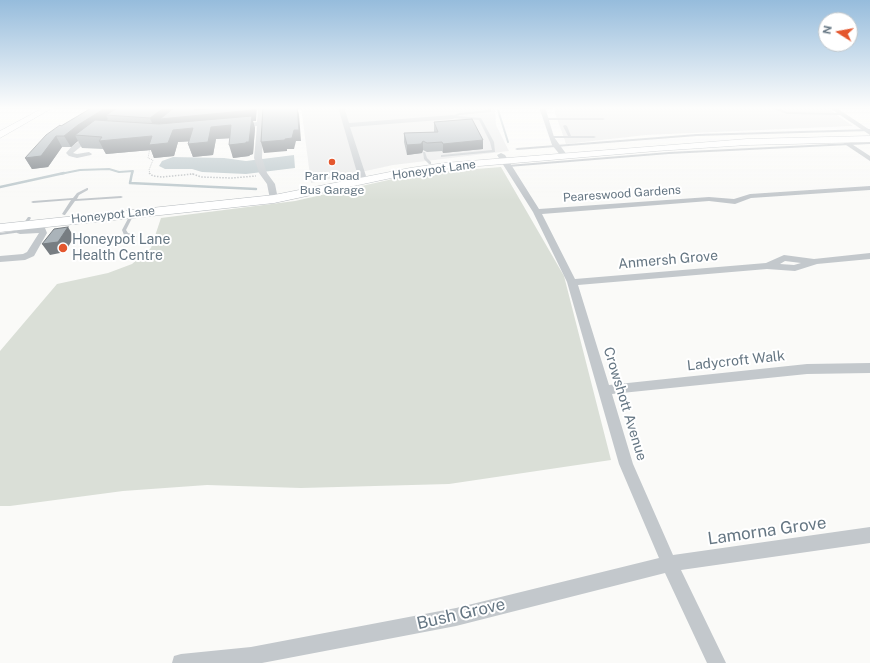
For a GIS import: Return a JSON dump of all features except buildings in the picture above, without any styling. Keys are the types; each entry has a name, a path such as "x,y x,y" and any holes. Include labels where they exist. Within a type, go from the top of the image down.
{"main road":[{"name":"Honeypot Lane","path":"364,178 427,158 505,161 559,150 715,138"},
{"name":"Honeypot Lane","path":"559,150 747,142 845,142 856,138"},
{"name":"Honeypot Lane","path":"0,228 24,224 132,214 274,196 364,178 410,171 444,159"},
{"name":"Honeypot Lane","path":"0,222 24,224 64,214 274,196"}],"street":[{"path":"86,138 69,153 77,156 89,154"},
{"path":"259,138 258,158 261,174 271,184 274,196"},
{"path":"350,138 364,178"},
{"path":"552,138 559,150"},
{"path":"845,142 870,159"},
{"name":"Crowshott Avenue","path":"505,161 537,212 572,282 626,464 669,564 717,663"},
{"name":"Peareswood Gardens","path":"537,212 709,199 735,202 750,196 870,188"},
{"path":"0,259 25,257 31,254 43,233 42,230 24,224"},
{"name":"Anmersh Grove","path":"572,282 767,266 796,268 816,262 870,256"},
{"name":"Ladycroft Walk","path":"605,390 807,368 870,368"},
{"name":"Lamorna Grove","path":"669,564 870,535"},
{"name":"Bush Grove","path":"181,663 250,660 456,617 669,564"}],"lane":[{"path":"444,159 494,151 490,138"},
{"path":"505,161 845,142 870,143"},
{"path":"517,148 559,150"},
{"path":"64,214 74,199 87,188"},
{"path":"33,202 121,196"},
{"path":"132,214 124,230 126,234 136,237"},
{"path":"0,234 24,224"}],"path":[{"path":"151,146 148,158 153,160 149,174 153,176 162,177 193,174 201,176 246,178 261,174"}],"shaded area":[{"path":"305,138 502,138 509,151 393,165 311,183"},
{"path":"564,138 620,138 566,144"},
{"path":"294,155 295,168 246,174 202,172 192,169 165,169 159,166 162,161 173,157 224,158 246,161"},
{"path":"501,167 564,276 611,460 449,484 301,488 207,485 123,491 10,506 0,506 0,351 57,284 108,273 132,264 151,248 161,218 295,201 415,174"}],"waterway":[{"path":"507,138 508,142"},
{"path":"60,174 80,170 109,169 119,172 133,171 132,174"},
{"path":"0,187 64,173"},
{"path":"132,173 130,183 256,189"}],"place":[{"name":"Parr Road Bus Garage","path":"332,162"},
{"name":"Honeypot Lane Health Centre","path":"63,248"}]}
